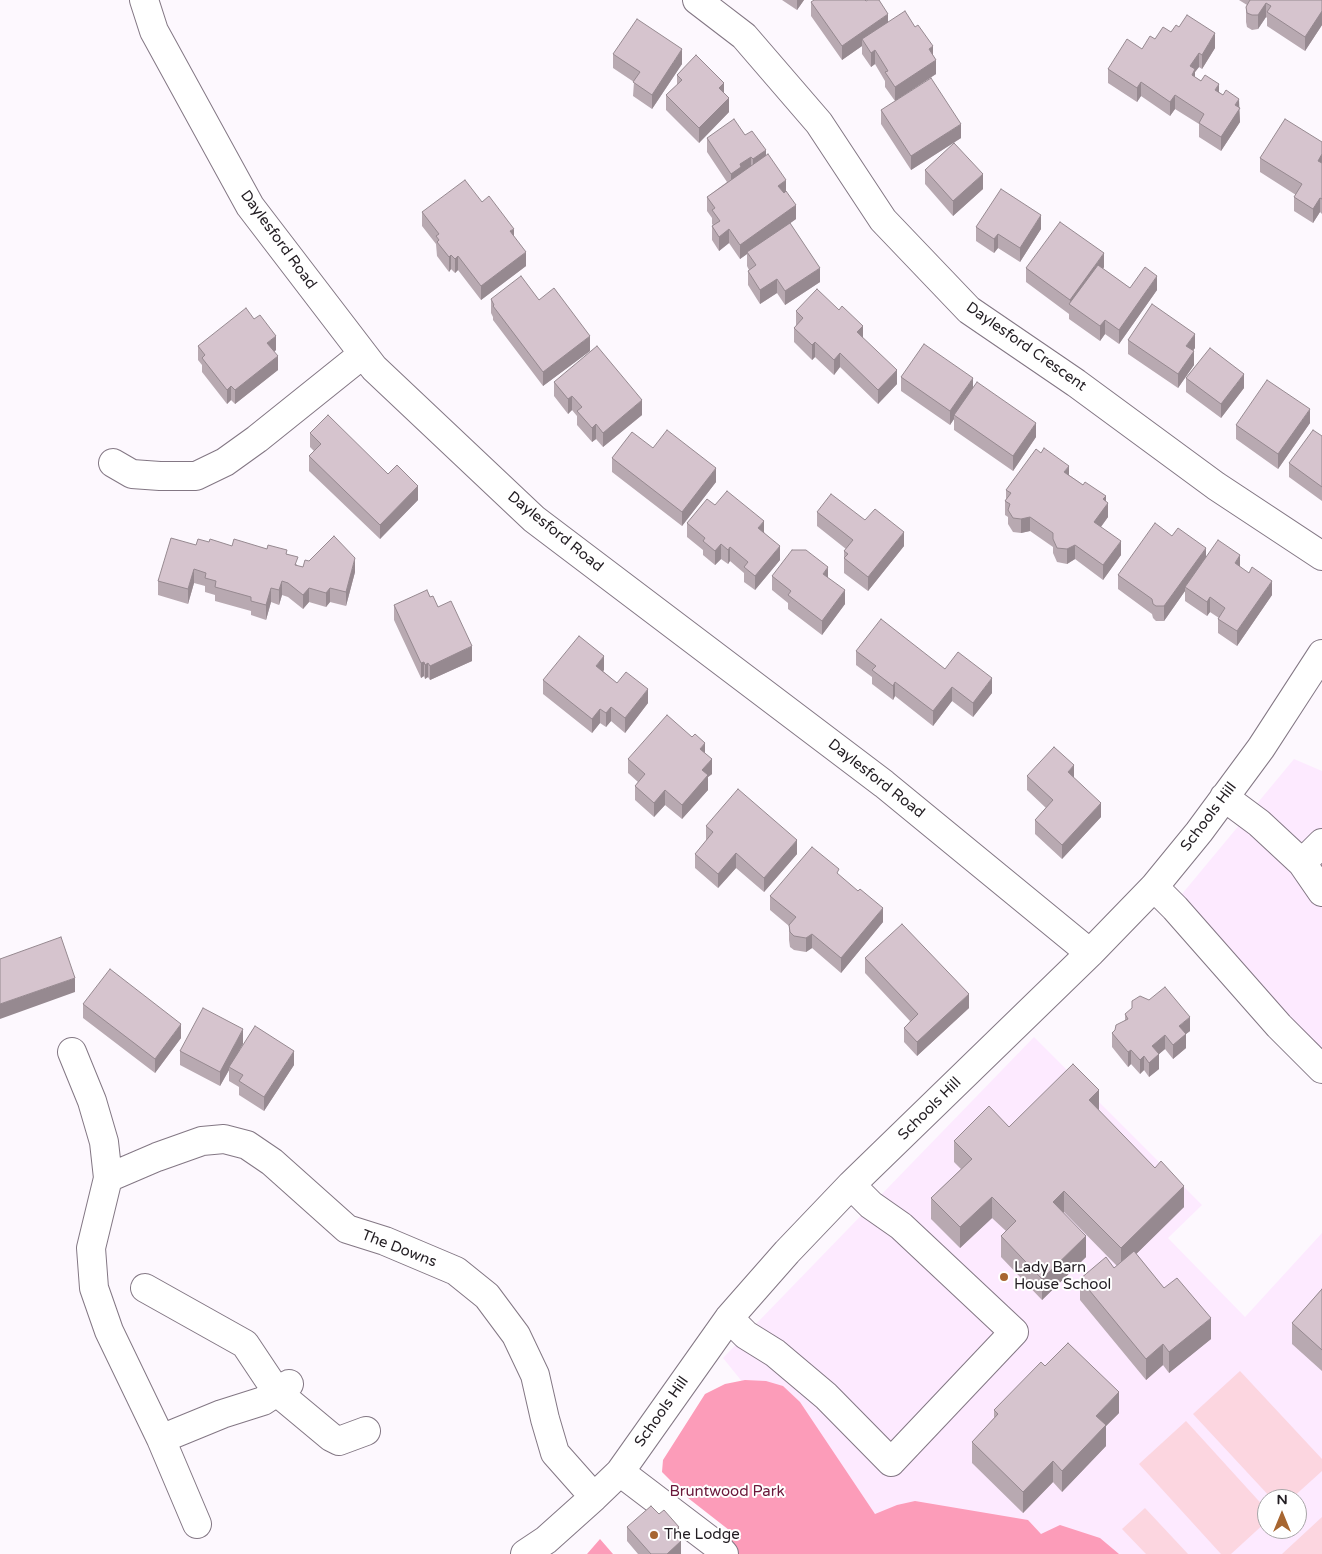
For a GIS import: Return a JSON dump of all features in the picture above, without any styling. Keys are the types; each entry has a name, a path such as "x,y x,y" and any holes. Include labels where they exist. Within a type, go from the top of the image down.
{"street":[{"name":"Daylesford Road","path":"144,0 154,31 250,206 374,368 534,519 884,784 1090,953"},
{"name":"Daylesford Crescent","path":"697,0 744,36 819,123 883,220 969,310 1076,383 1216,486 1322,556"},
{"path":"113,464 132,474 196,476 225,462 257,440 363,354"},
{"name":"Schools Hill","path":"526,1554 546,1540 620,1472 728,1318 787,1252 851,1185 1090,953 1154,887 1199,832 1261,748 1322,654"},
{"path":"1224,797 1259,823 1302,863 1322,892"},
{"path":"1302,863 1322,843"},
{"path":"1154,887 1175,908 1279,1026 1322,1069"},
{"path":"72,1052 92,1101 104,1142 108,1178 90,1248 94,1288 109,1331 161,1439 198,1524"},
{"name":"The Downs","path":"108,1178 157,1157 202,1141 224,1139 247,1145 272,1162 347,1230 385,1241 456,1271 487,1296 516,1335 535,1375 544,1419 555,1453 594,1497"},
{"path":"728,1318 746,1335 775,1353 826,1396 890,1462 1014,1332 901,1226 871,1205 851,1185"},
{"path":"145,1288 245,1344 283,1388 331,1437 339,1441 366,1431"},
{"path":"161,1439 222,1414 263,1401 283,1388"},
{"path":"620,1472 716,1545 724,1554"}],"shaded area":[{"path":"1294,759 1322,771 1322,1052 1177,900"},
{"name":"Lady Barn House School","path":"1034,1037 1202,1205 1168,1238 1245,1317 1322,1233 1322,1554 881,1554 723,1358"},
{"path":"1240,1371 1322,1459 1322,1471 1302,1489 1263,1489 1193,1414"},
{"path":"1186,1421 1257,1499 1257,1530 1231,1554 1221,1554 1139,1464"},
{"path":"1145,1508 1188,1554 1146,1554 1122,1529"},
{"path":"1322,1517 1322,1554 1282,1554 1298,1539 1307,1539 1307,1531"}],"green space":[{"name":"Bruntwood Park","path":"745,1380 766,1381 783,1386 800,1402 875,1514 897,1505 915,1501 1028,1520 1041,1534 1060,1525 1100,1538 1119,1554 706,1554 729,1530 688,1498 662,1472 663,1460 705,1394 725,1384"},
{"path":"600,1539 613,1554 587,1554"}],"building":[{"path":"814,0 879,0 888,14 842,46 811,2"},
{"path":"1250,0 1322,0 1322,11 1305,37 1267,12 1271,6 1266,3 1258,15 1247,13 1246,7"},
{"path":"905,11 915,27 918,25 933,46 929,49 936,60 895,87 885,72 888,71 875,50 871,53 862,39"},
{"path":"1187,15 1215,33 1202,55 1199,53 1190,66 1195,69 1192,75 1201,81 1205,75 1219,84 1215,90 1223,95 1226,90 1239,99 1235,105 1240,108 1221,137 1199,123 1204,114 1175,95 1170,102 1141,82 1137,88 1108,69 1127,39 1142,49 1150,36 1155,39 1163,27 1171,32 1176,25 1179,27"},
{"path":"637,19 682,49 652,95 633,82 640,72 613,54"},
{"path":"696,55 724,83 719,88 729,98 699,128 666,95 682,80 677,75"},
{"path":"931,78 961,124 911,156 881,110"},
{"path":"734,119 745,135 752,131 766,150 753,159 751,157 740,164 741,167 731,174 707,138"},
{"path":"1285,119 1322,142 1322,154 1318,161 1322,163 1322,199 1320,198 1313,209 1294,197 1302,184 1260,158"},
{"path":"954,143 983,174 953,201 925,170"},
{"path":"768,154 786,180 778,186 784,193 786,191 796,205 740,245 729,229 719,237 712,226 720,221 712,210 715,208 707,197"},
{"path":"465,180 482,202 489,196 514,229 510,231 526,252 481,286 458,256 455,259 451,255 449,257 437,242 439,240 436,236 439,234 422,212"},
{"path":"1001,189 1041,215 1020,248 998,234 994,239 976,227"},
{"path":"1060,222 1104,253 1070,300 1026,268"},
{"path":"790,223 820,268 785,291 777,279 760,290 748,271 756,265 747,252"},
{"path":"1098,265 1130,288 1145,267 1157,276 1119,330 1105,320 1100,326 1069,304"},
{"path":"521,276 539,300 554,288 590,336 543,372 493,306 491,299"},
{"path":"817,289 839,310 842,306 863,326 857,332 897,370 878,390 840,353 834,360 815,342 812,345 794,328 803,318 796,311"},
{"path":"1152,304 1195,334 1186,346 1194,351 1178,374 1128,340"},
{"path":"246,308 254,319 260,315 276,336 267,343 278,356 235,390 231,386 227,390 202,358 205,355 198,346"},
{"path":"924,344 973,378 950,411 901,377"},
{"path":"597,346 642,400 603,433 596,424 592,428 577,411 582,407 572,396 568,399 554,382"},
{"path":"1210,348 1244,374 1221,404 1186,378"},
{"path":"1267,380 1310,409 1278,454 1236,425"},
{"path":"977,382 1036,423 1013,456 954,415"},
{"path":"328,415 388,474 397,465 418,486 380,525 309,456 321,444 310,433"},
{"path":"667,430 716,468 682,512 612,458 632,432 653,448"},
{"path":"1313,430 1322,436 1322,487 1289,463"},
{"path":"1044,448 1069,466 1064,472 1083,485 1085,482 1106,496 1103,499 1108,503 1094,522 1121,541 1103,565 1075,545 1067,549 1057,548 1053,539 1053,533 1030,517 1013,518 1008,510 1010,504 1005,501 1011,493 1006,490 1036,449 1041,453"},
{"path":"727,491 764,521 758,528 780,546 755,576 744,567 748,562 730,547 728,550 721,544 715,551 703,541 705,538 687,523 707,499 715,505"},
{"path":"831,494 865,520 875,509 904,532 868,577 844,558 848,554 844,551 853,540 817,512"},
{"path":"1155,523 1172,536 1178,528 1206,548 1164,606 1153,604 1152,599 1118,575"},
{"path":"334,536 355,558 346,592 330,588 326,593 309,588 303,595 288,583 282,581 279,590 271,588 266,605 251,601 251,597 215,587 216,581 205,578 206,573 194,569 188,589 158,581 171,538 196,545 198,539 209,542 210,539 232,546 234,539 267,549 268,545 287,550 286,554 298,557 295,565 303,567 305,560 309,561"},
{"path":"1218,540 1240,555 1235,563 1249,573 1252,567 1272,581 1237,631 1218,619 1225,608 1210,597 1207,602 1185,587"},
{"path":"792,550 806,550 828,567 823,574 845,590 822,621 788,595 791,591 772,576"},
{"path":"427,590 430,597 433,596 438,607 451,601 472,646 430,666 428,663 425,665 424,662 421,663 394,605"},
{"path":"881,619 945,669 958,652 992,678 973,703 952,687 933,711 895,682 893,686 872,670 876,666 856,651"},
{"path":"579,636 604,656 596,666 617,683 626,672 648,689 625,718 611,707 606,713 600,709 592,719 543,680"},
{"path":"667,715 692,737 695,734 705,743 700,749 712,759 702,770 708,775 682,805 665,790 654,803 635,786 645,774 628,759"},
{"path":"1054,747 1074,765 1068,772 1101,803 1062,845 1035,820 1053,800 1027,776"},
{"path":"738,789 797,840 764,878 736,853 718,874 695,854 713,832 706,826"},
{"path":"812,847 839,869 837,873 858,891 860,889 883,908 841,958 812,934 806,938 794,936 790,932 789,925 796,917 770,896"},
{"path":"902,924 969,994 917,1042 904,1028 918,1014 865,958"},
{"path":"61,937 75,978 0,1004 0,959"},
{"path":"110,969 181,1024 155,1059 83,1004"},
{"path":"1165,987 1190,1017 1179,1026 1186,1034 1173,1045 1165,1035 1152,1046 1159,1054 1149,1063 1144,1056 1140,1060 1131,1050 1128,1052 1112,1033 1116,1025 1128,1019 1125,1014 1132,1008 1132,1001 1140,996 1149,1000"},
{"path":"203,1008 243,1029 220,1072 180,1051"},
{"path":"255,1026 294,1051 264,1097 239,1081 243,1075 229,1067"},
{"path":"1073,1064 1099,1090 1089,1100 1155,1168 1161,1161 1184,1186 1121,1248 1064,1191 1053,1202 1086,1236 1042,1279 1001,1236 1016,1221 992,1197 960,1227 931,1198 972,1159 954,1141 989,1106 1009,1127"},
{"path":"1134,1251 1164,1288 1177,1278 1211,1318 1169,1352 1163,1344 1146,1359 1080,1279 1106,1257 1114,1268"},
{"path":"1322,1289 1322,1350 1292,1323"},
{"path":"1068,1343 1119,1392 1096,1416 1106,1425 1062,1471 1053,1461 1023,1492 972,1442 998,1414 994,1410 1041,1362 1045,1366"},
{"path":"651,1506 659,1514 664,1510 679,1527 673,1533 681,1541 667,1554 651,1554 627,1527"}],"place":[{"name":"Lady Barn House School","path":"1004,1277"},
{"name":"The Lodge","path":"654,1535"}]}
